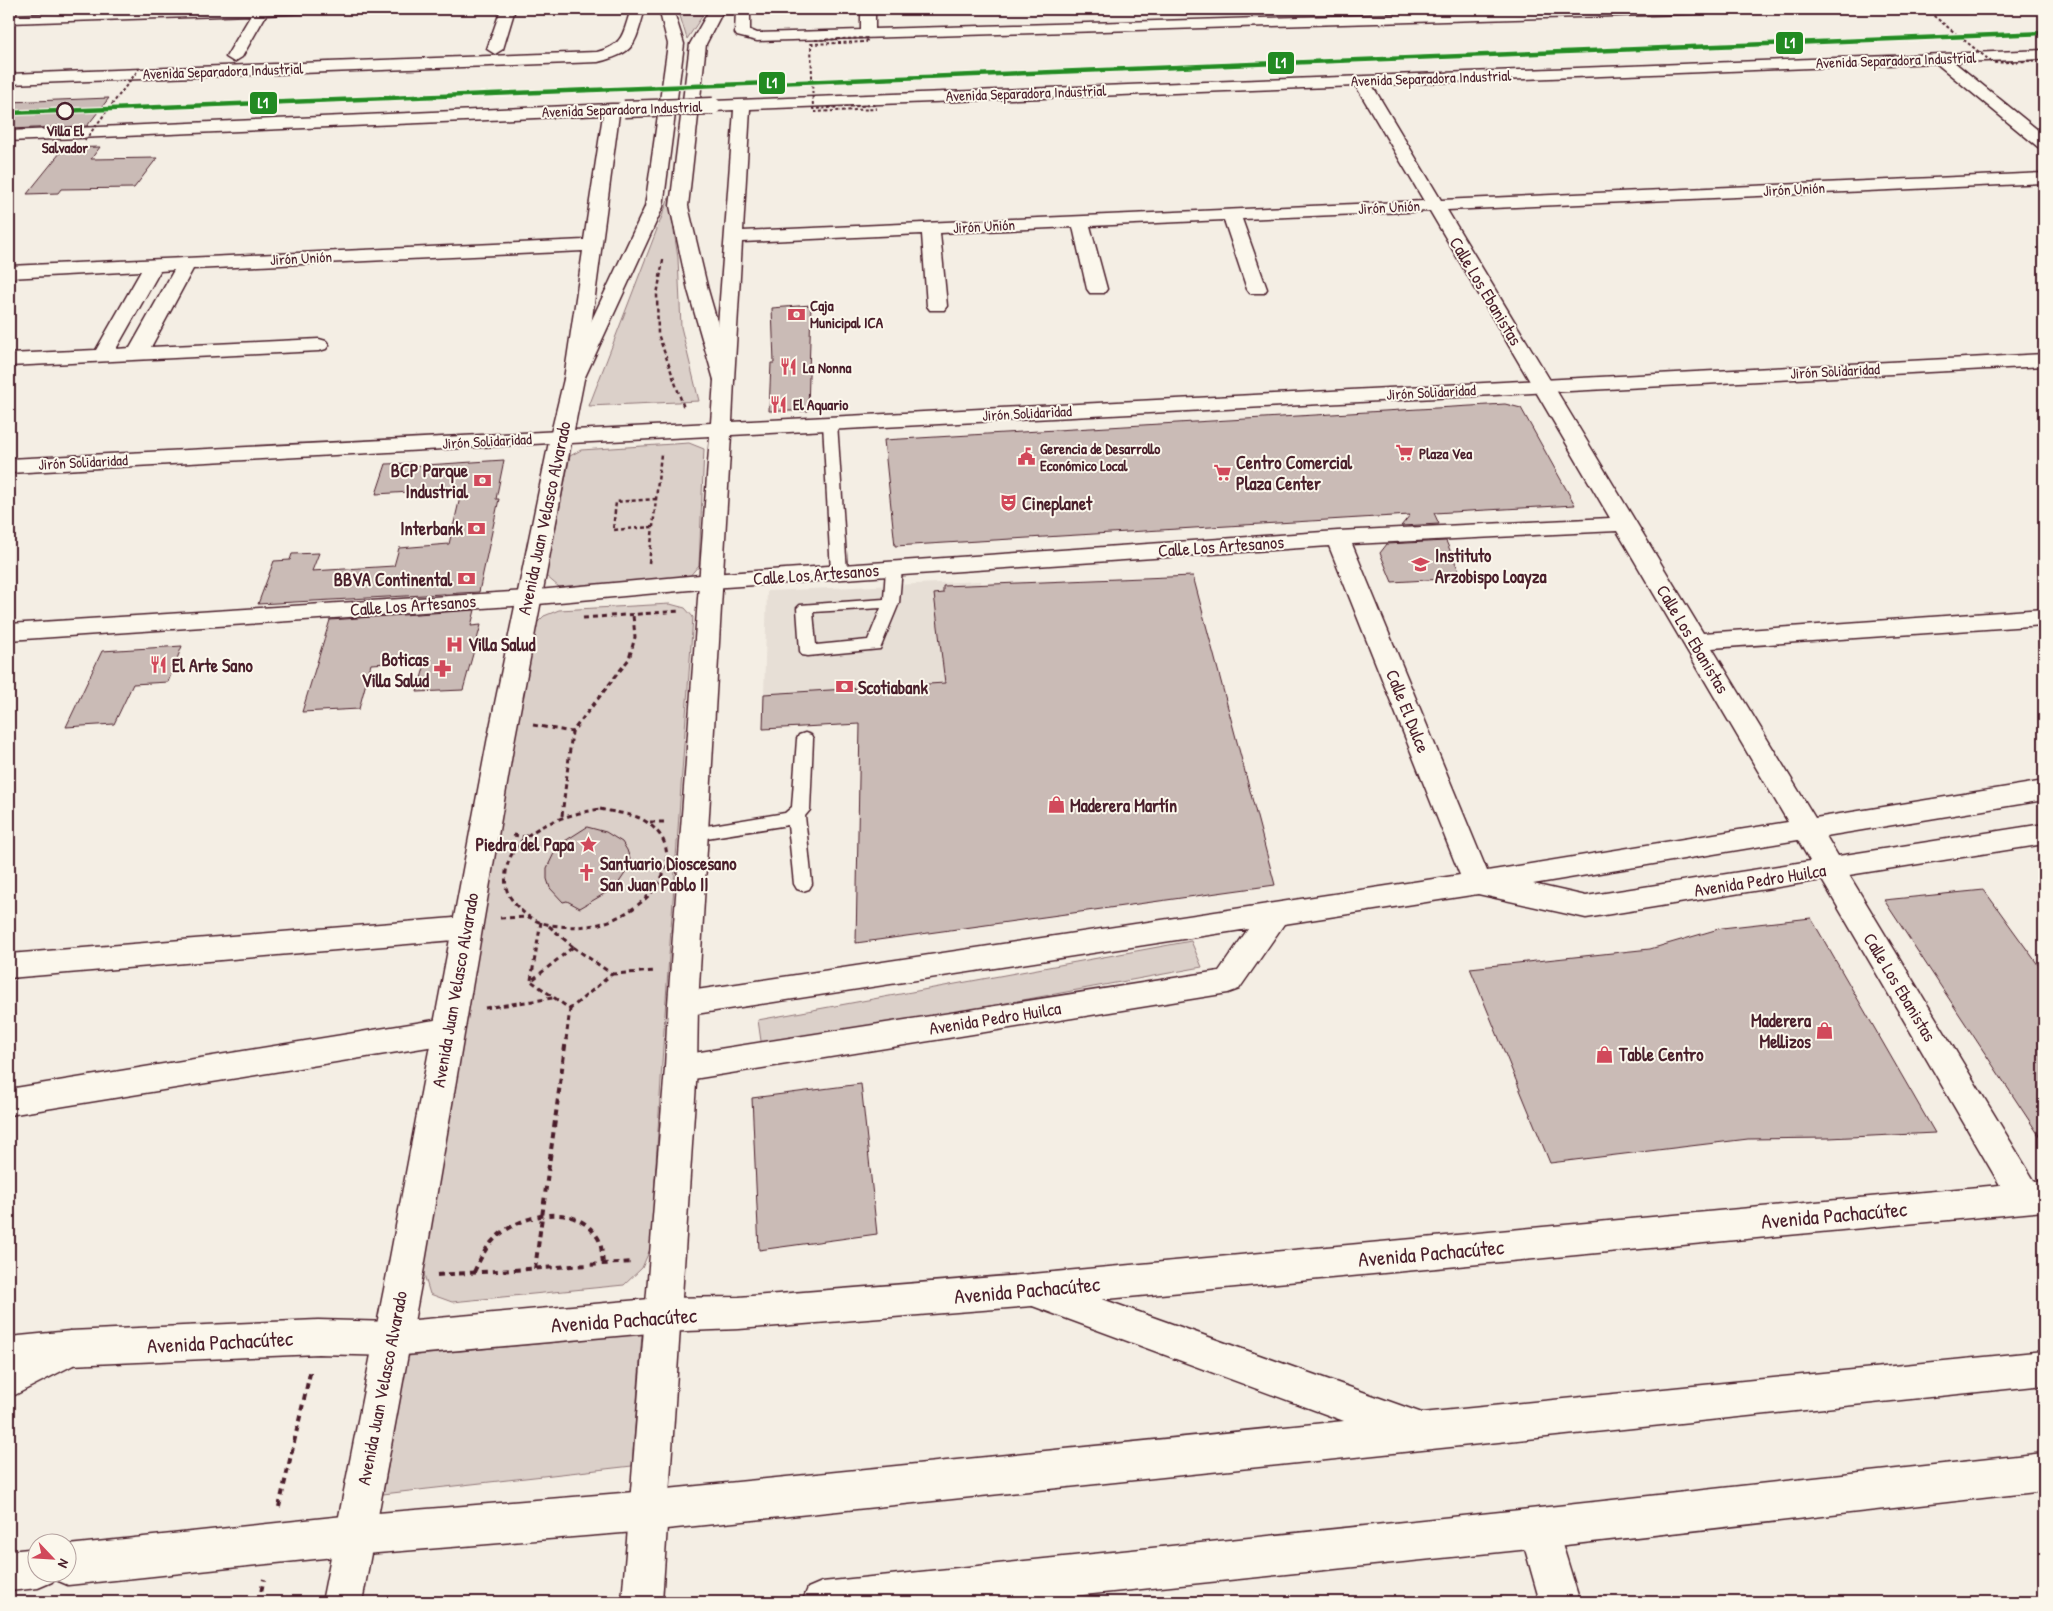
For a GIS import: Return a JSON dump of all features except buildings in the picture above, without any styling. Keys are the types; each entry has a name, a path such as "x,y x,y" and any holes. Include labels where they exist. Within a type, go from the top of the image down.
{"street":[{"path":"14,17 305,9"},
{"path":"495,50 508,9"},
{"path":"626,45 638,9"},
{"name":"Avenida Juan Velasco Alvarado","path":"574,379 654,207 676,44 666,9"},
{"path":"717,9 698,44 679,206 693,260 698,290 724,380"},
{"path":"743,9 741,31 746,36 1115,27 1362,14 1720,9"},
{"path":"868,9 868,34"},
{"path":"1110,9 1115,27"},
{"path":"1910,9 1967,9"},
{"path":"234,57 262,10"},
{"name":"Avenida Separadora Industrial","path":"9,66 626,45"},
{"name":"Avenida Separadora Industrial","path":"9,79 598,57 616,52 626,45"},
{"name":"Avenida Separadora Industrial","path":"9,136 618,109 2044,54"},
{"path":"1939,58 2044,143"},
{"name":"Calle Los Ebanistas","path":"1361,80 1830,870 2035,1197"},
{"path":"642,1602 647,1511 682,1068 683,1004 742,105"},
{"name":"Avenida Juan Velasco Alvarado","path":"342,1602 353,1535 393,1339 527,598 574,379 593,245 618,109"},
{"name":"Jirón Unión","path":"734,237 2044,178"},
{"path":"1231,214 1257,289"},
{"path":"1080,221 1097,289"},
{"path":"931,228 937,306"},
{"name":"Jirón Unión","path":"9,272 593,245"},
{"path":"137,354 187,263"},
{"path":"102,356 154,265"},
{"path":"9,360 318,345"},
{"name":"Jirón Solidaridad","path":"9,466 2044,360"},
{"name":"Calle Los Artesanos","path":"9,632 527,598 711,581 1338,538 1625,524"},
{"name":"Calle El Dulce","path":"1338,538 1478,883"},
{"path":"1694,641 2044,616"},
{"path":"683,1004 1478,883 2044,790"},
{"name":"Avenida Pedro Huilca","path":"1478,883 1586,907 1830,870 2044,834"},
{"name":"Avenida Pedro Huilca","path":"682,1068 1228,981 1275,914"},
{"path":"9,966 466,928"},
{"path":"9,1102 449,1022"},
{"name":"Avenida Pachacútec","path":"9,1354 70,1348 318,1337 393,1339 662,1315 739,1313 1032,1290 2035,1197"},
{"path":"1032,1290 1424,1433"},
{"path":"9,1381 70,1348"},
{"path":"78,1564 353,1535 647,1511 1424,1433 2044,1368"},
{"path":"822,1602 1018,1592 1539,1528 2044,1472"},
{"path":"1539,1528 1560,1602"},
{"path":"9,1571 28,1569"}],"lane":[{"path":"830,423 839,572"},
{"path":"891,603 805,608 808,651 874,646 891,603 894,568"},
{"path":"694,834 790,818 801,810 805,739"},
{"path":"796,814 803,884"}],"path":[{"path":"1925,9 1993,63 2044,60"},
{"path":"814,40 868,38 866,42 811,44 812,109 875,105 876,109 815,112"},
{"path":"85,140 139,69"},
{"path":"665,250 657,295 658,334 684,408"},
{"path":"648,571 661,454"},
{"path":"653,528 613,530 616,502 656,499"},
{"path":"577,619 710,609"},
{"path":"562,816 572,732 629,659 634,647 635,628 633,615"},
{"path":"504,720 572,732"},
{"path":"600,809 635,815 650,822 662,834 667,848 668,863 663,880 652,895 622,916 593,925 570,927 548,925 529,917 516,907 508,894 505,880 508,865 515,850 542,825 562,816 600,809"},
{"path":"531,981 541,922"},
{"path":"548,925 573,947 612,974"},
{"path":"531,981 573,947"},
{"path":"535,1269 570,1009 612,974 686,968"},
{"path":"531,981 570,1009"},
{"path":"449,1022 553,998"},
{"path":"474,1272 477,1262 488,1244 505,1228 525,1218 542,1214 566,1215 584,1221 596,1234 603,1251 603,1264"},
{"path":"404,1277 666,1260"},
{"path":"259,1602 318,1337"}],"shaded area":[{"path":"678,9 707,9 687,39"},
{"path":"669,198 678,258 681,327 699,401 589,406"},
{"path":"689,443 704,449 699,565 689,577 559,587 546,576 570,456 581,450"},
{"path":"981,581 1004,718 763,729 767,591"},
{"path":"670,604 685,608 693,617 665,1013 651,1247 642,1268 624,1285 452,1302 430,1294 423,1271 534,626 544,616 559,610"},
{"path":"1191,941 1202,967 762,1048 758,1020"},
{"path":"642,1334 632,1466 383,1494 408,1356"}],"transit line":[{"name":"L1","path":"9,113 2044,33"}],"place":[{"name":"Villa El Salvador","path":"65,111"},
{"name":"Caja Municipal ICA","path":"796,314"},
{"name":"La Nonna","path":"789,367"},
{"name":"El Aquario","path":"779,404"},
{"name":"Plaza Vea","path":"1405,453"},
{"name":"Gerencia de Desarrollo Económico Local","path":"1026,457"},
{"name":"Centro Comercial Plaza Center","path":"1222,472"},
{"name":"BCP Parque Industrial","path":"482,480"},
{"name":"Cineplanet","path":"1008,503"},
{"name":"Interbank","path":"477,528"},
{"name":"Instituto Arzobispo Loayza","path":"1421,565"},
{"name":"BBVA Continental","path":"466,579"},
{"name":"Villa Salud","path":"454,644"},
{"name":"El Arte Sano","path":"158,665"},
{"name":"Boticas Villa Salud","path":"443,669"},
{"name":"Scotiabank","path":"844,687"},
{"name":"Maderera Martín","path":"1056,805"},
{"name":"Piedra del Papa","path":"588,844"},
{"name":"Santuario Dioscesano San Juan Pablo II","path":"586,873"},
{"name":"Maderera Mellizos","path":"1825,1030"},
{"name":"Table Centro","path":"1605,1054"}]}
